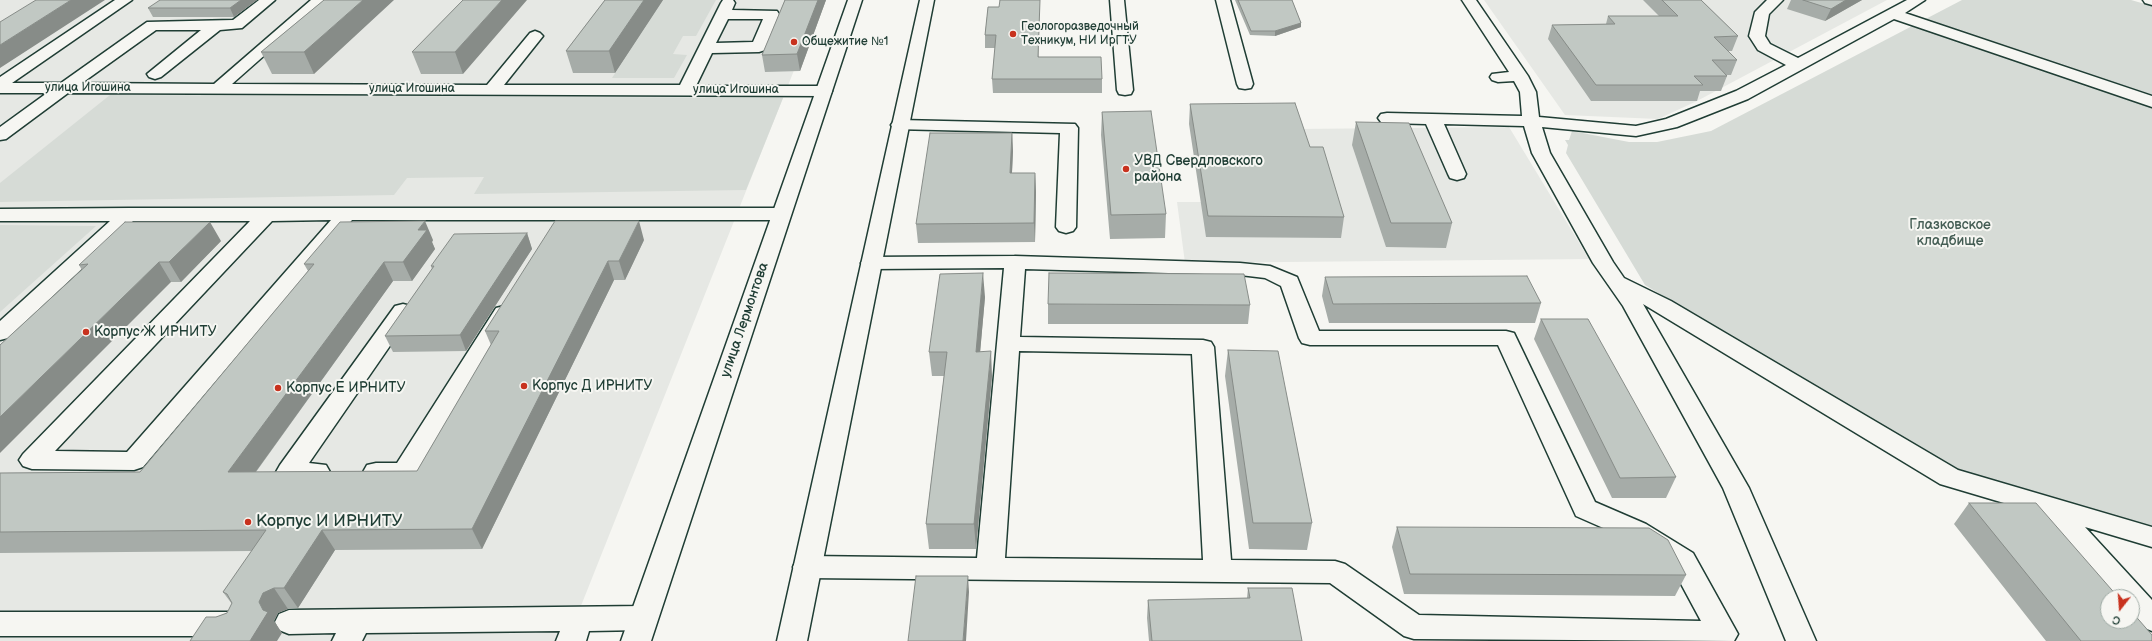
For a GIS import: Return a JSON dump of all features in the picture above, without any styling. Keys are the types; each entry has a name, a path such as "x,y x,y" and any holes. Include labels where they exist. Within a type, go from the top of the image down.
{"street":[{"path":"0,84 125,0"},
{"path":"0,135 152,25 237,25 268,0"},
{"path":"219,88 233,74 320,0"},
{"path":"686,90 730,0"},
{"name":"улица Лермонтова","path":"639,630 855,0"},
{"path":"1117,0 1125,90"},
{"path":"1223,0 1245,84"},
{"path":"1469,0 1520,76 1528,92 1531,121 1541,153 1604,263 1633,305 1736,488 1801,641"},
{"path":"1776,0 1762,12 1757,36 1764,47 1798,65"},
{"path":"1387,118 1531,121 1636,131 1671,123 1705,111 1742,95 1918,0"},
{"path":"792,641 900,126 923,2"},
{"path":"706,48 759,47 772,14 722,15"},
{"path":"1893,14 2152,102"},
{"path":"155,74 216,25"},
{"path":"492,89 535,36"},
{"path":"351,89 365,74"},
{"path":"1498,77 1520,76"},
{"name":"улица Игошина","path":"0,88 824,91"},
{"path":"1433,119 1457,174"},
{"path":"900,126 1069,128 1066,226"},
{"path":"0,333 129,214"},
{"path":"267,214 32,460 134,461 346,215"},
{"path":"0,215 472,215 559,225 781,214"},
{"path":"459,234 472,215"},
{"path":"807,567 1335,572 1414,626 1723,634 1683,561 1636,531 1585,509 1506,338 1310,338 1290,282 1270,272 1240,269 1015,262 871,263"},
{"path":"990,569 1015,262"},
{"path":"1616,281 1663,306 1949,476 2152,537"},
{"path":"335,472 289,472 418,291"},
{"path":"358,472 404,472 516,293"},
{"path":"1008,344 1203,347 1218,571"},
{"path":"2049,506 2152,619"},
{"path":"289,622 352,631 639,630"},
{"path":"0,624 231,624"}],"shaded area":[{"path":"0,0 822,0 567,641 0,641"},
{"path":"1484,0 1887,0 1697,101 1658,119 1565,115"},
{"path":"1509,127 1589,259 1185,263 1177,202 1201,202 1295,129"}],"green space":[{"path":"663,0 716,0 696,36 683,36 673,54 687,55 674,78 612,78"},
{"name":"Глазковское кладбище","path":"1962,0 2131,0 2152,6 2152,531 1947,467 1645,285 1566,153 1568,145 1565,140 1569,140 1572,131 1629,142 1657,142 1711,131"},
{"path":"110,95 783,98 746,190 474,194 484,177 407,178 394,195 0,202 0,183"},
{"path":"0,225 96,226 0,312"}],"building":[{"path":"36,0 71,0 0,45 0,22"},
{"path":"160,0 241,0 230,8 148,8"},
{"path":"324,0 363,0 304,52 261,52"},
{"path":"463,0 502,0 455,52 412,52"},
{"path":"605,0 644,0 609,51 566,51"},
{"path":"785,0 818,0 797,54 762,55"},
{"name":"Геологоразведочный Техникум, НИ ИрГТУ","path":"1000,0 1040,0 1038,57 1101,57 1102,79 992,79 996,35 985,35 988,7 999,7"},
{"path":"1238,0 1292,0 1301,23 1275,31 1251,31"},
{"path":"1662,0 1701,0 1738,36 1714,37 1737,60 1712,60 1727,76 1694,76 1703,85 1596,85 1552,25 1615,24 1608,16 1678,16"},
{"path":"1803,0 1846,0 1831,9"},
{"path":"1295,103 1310,147 1323,147 1344,217 1208,216 1190,104"},
{"path":"1151,111 1166,214 1111,215 1102,112"},
{"path":"1356,122 1409,123 1452,223 1391,223"},
{"path":"930,133 1012,133 1010,173 1035,173 1034,223 916,224"},
{"path":"425,221 418,230 427,230 403,262 384,262 228,472 417,471 499,331 485,331 555,221 639,221 619,261 608,261 472,529 322,530 284,588 274,588 263,593 259,602 263,610 268,612 250,641 190,641 206,617 216,617 227,613 232,603 227,594 223,592 266,530 0,532 0,473 140,472 314,264 304,264 340,222"},
{"path":"125,222 210,222 169,262 159,262 0,417 0,345 88,264 79,265"},
{"path":"527,233 460,335 385,336 434,266 431,266 454,234"},
{"path":"983,273 976,352 991,351 974,524 926,524 947,352 929,352 940,274"},
{"path":"1049,273 1244,274 1250,305 1048,304"},
{"path":"1527,276 1541,303 1333,304 1325,277"},
{"path":"1541,319 1588,319 1676,477 1620,478"},
{"path":"1228,350 1278,351 1312,523 1253,523"},
{"path":"1969,503 2036,503 2111,589 2100,589 2100,629 2140,629 2140,621 2152,635 2152,641 2081,641"},
{"path":"1397,527 1649,528 1668,540 1686,575 1410,574"},
{"path":"916,576 968,576 963,641 908,641"},
{"path":"1248,588 1292,588 1302,641 1152,641 1148,600 1250,598"}],"place":[{"name":"Геологоразведочный Техникум, НИ ИрГТУ","path":"1013,34"},
{"name":"Общежитие №1","path":"794,42"},
{"name":"УВД Свердловского района","path":"1126,169"},
{"name":"Корпус Ж ИРНИТУ","path":"86,332"},
{"name":"Корпус Д ИРНИТУ","path":"524,386"},
{"name":"Корпус Е ИРНИТУ","path":"278,388"},
{"name":"Корпус И ИРНИТУ","path":"248,522"}]}
